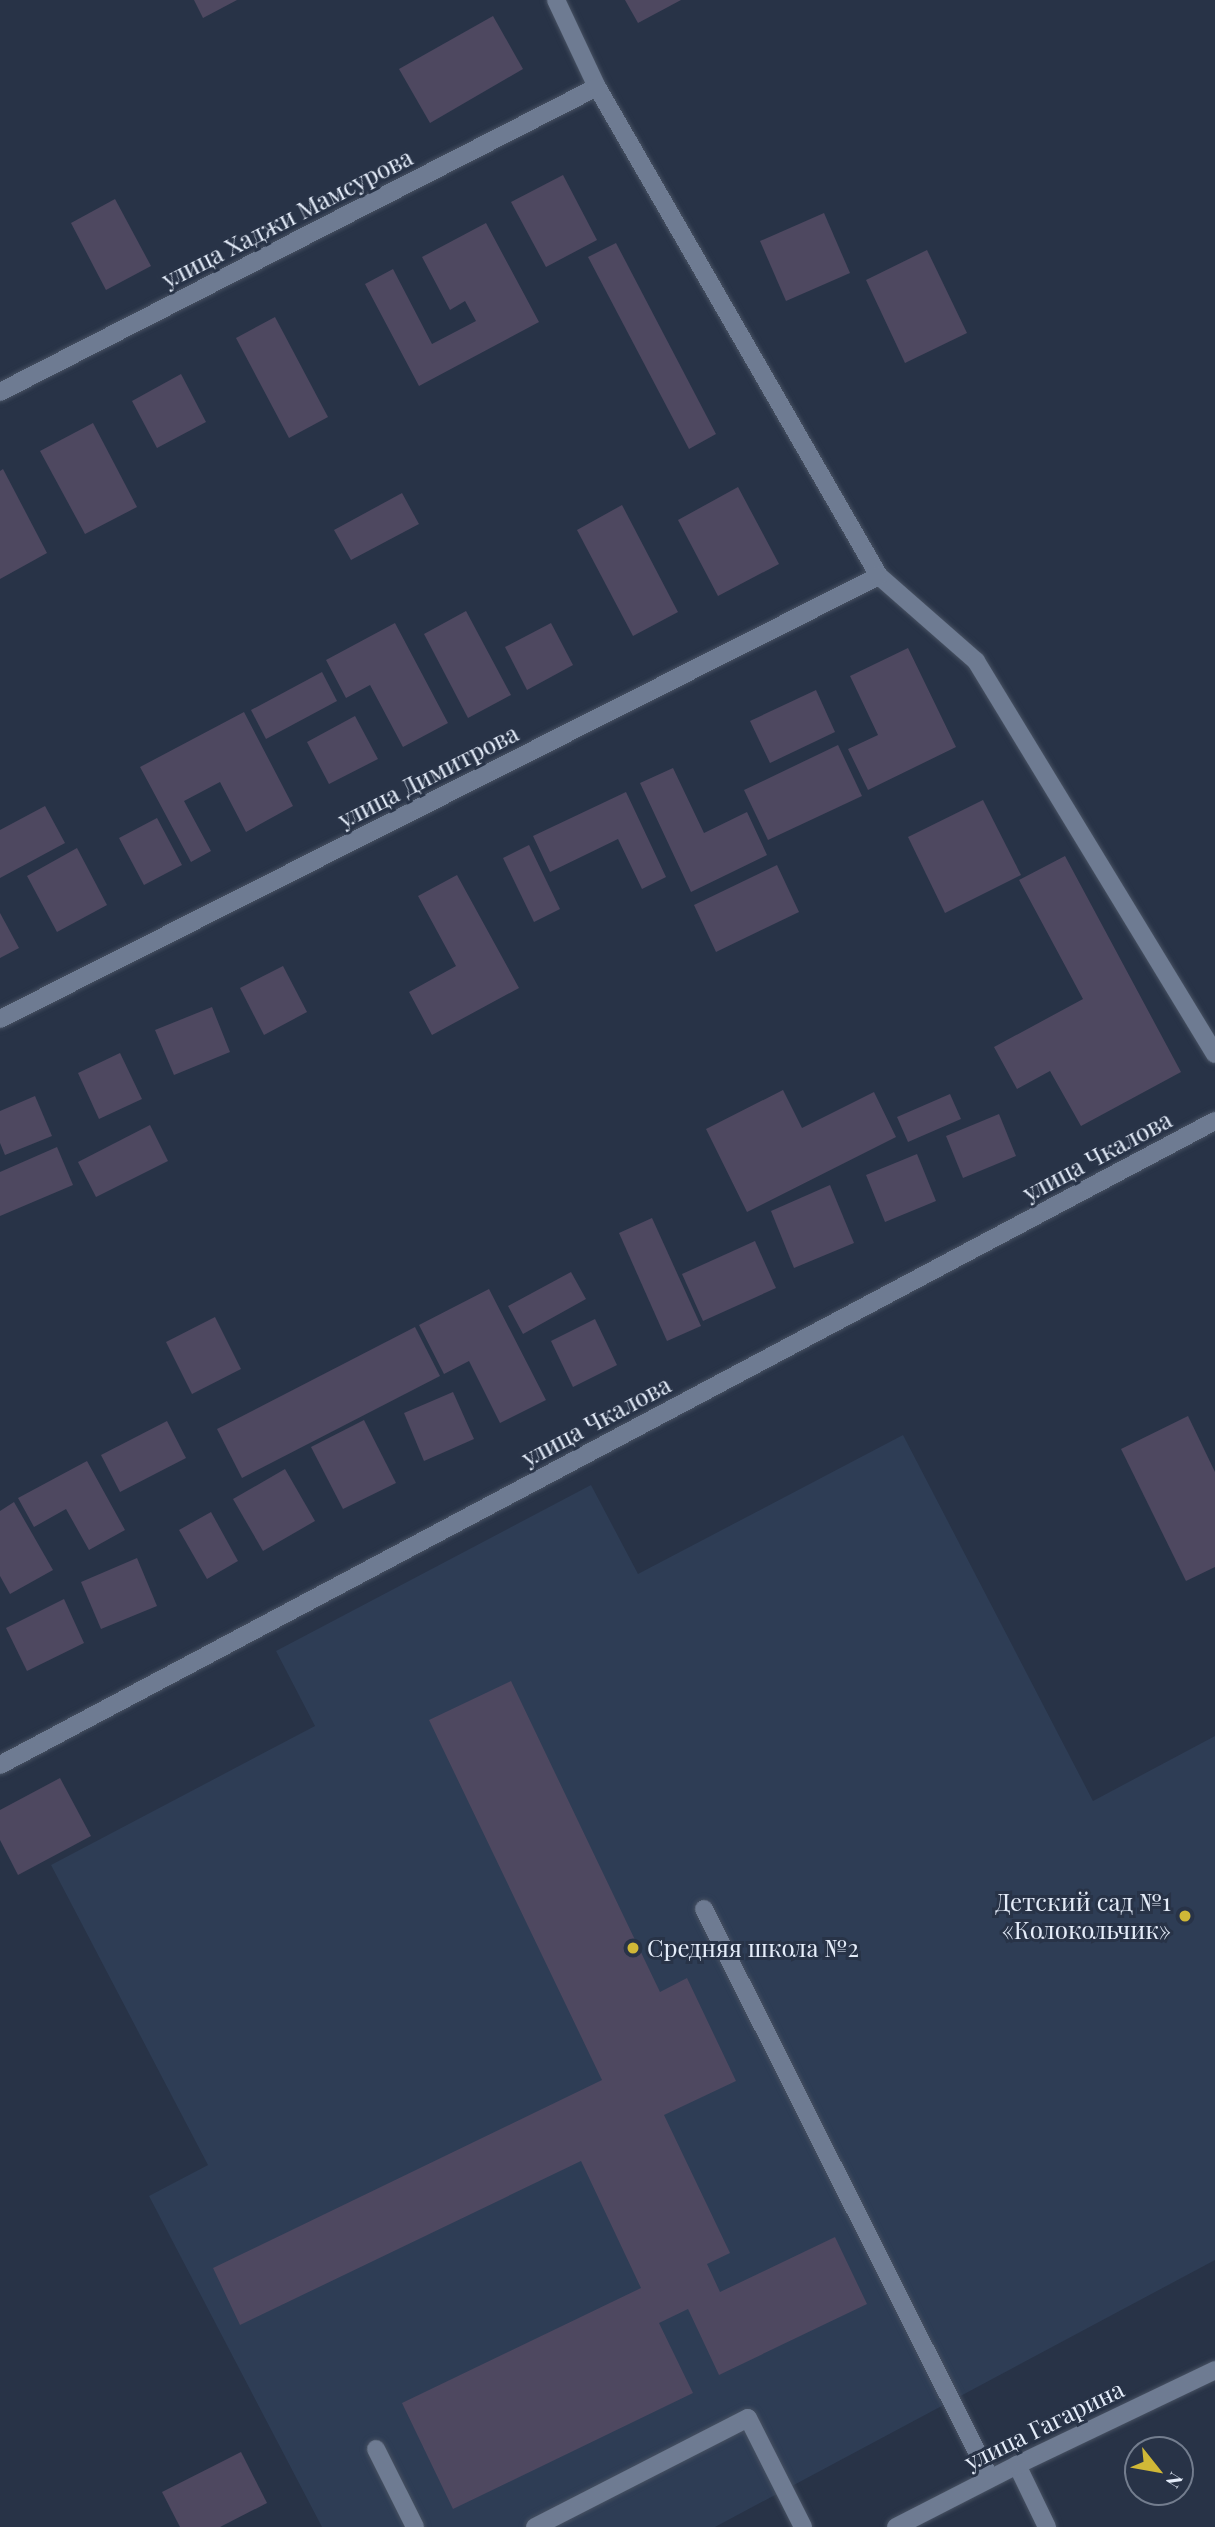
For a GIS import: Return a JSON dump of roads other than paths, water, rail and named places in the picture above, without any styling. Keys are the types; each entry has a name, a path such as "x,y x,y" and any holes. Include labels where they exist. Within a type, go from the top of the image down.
{"street":[{"path":"556,0 597,87 879,576 976,661 1215,1054"},
{"name":"улица Хаджи Мамсурова","path":"0,393 597,87"},
{"name":"улица Димитрова","path":"0,1019 879,576"},
{"name":"улица Чкалова","path":"0,1765 1215,1121"},
{"path":"704,1909 990,2478"},
{"name":"улица Гагарина","path":"897,2527 990,2478 1215,2370"},
{"path":"535,2527 748,2418 803,2527"},
{"path":"376,2449 415,2527"},
{"path":"1017,2465 1046,2527"}],"place":[{"name":"Детский сад №1 «Колокольчик»","path":"1185,1916"},
{"name":"Средняя школа №2","path":"633,1948"}]}
